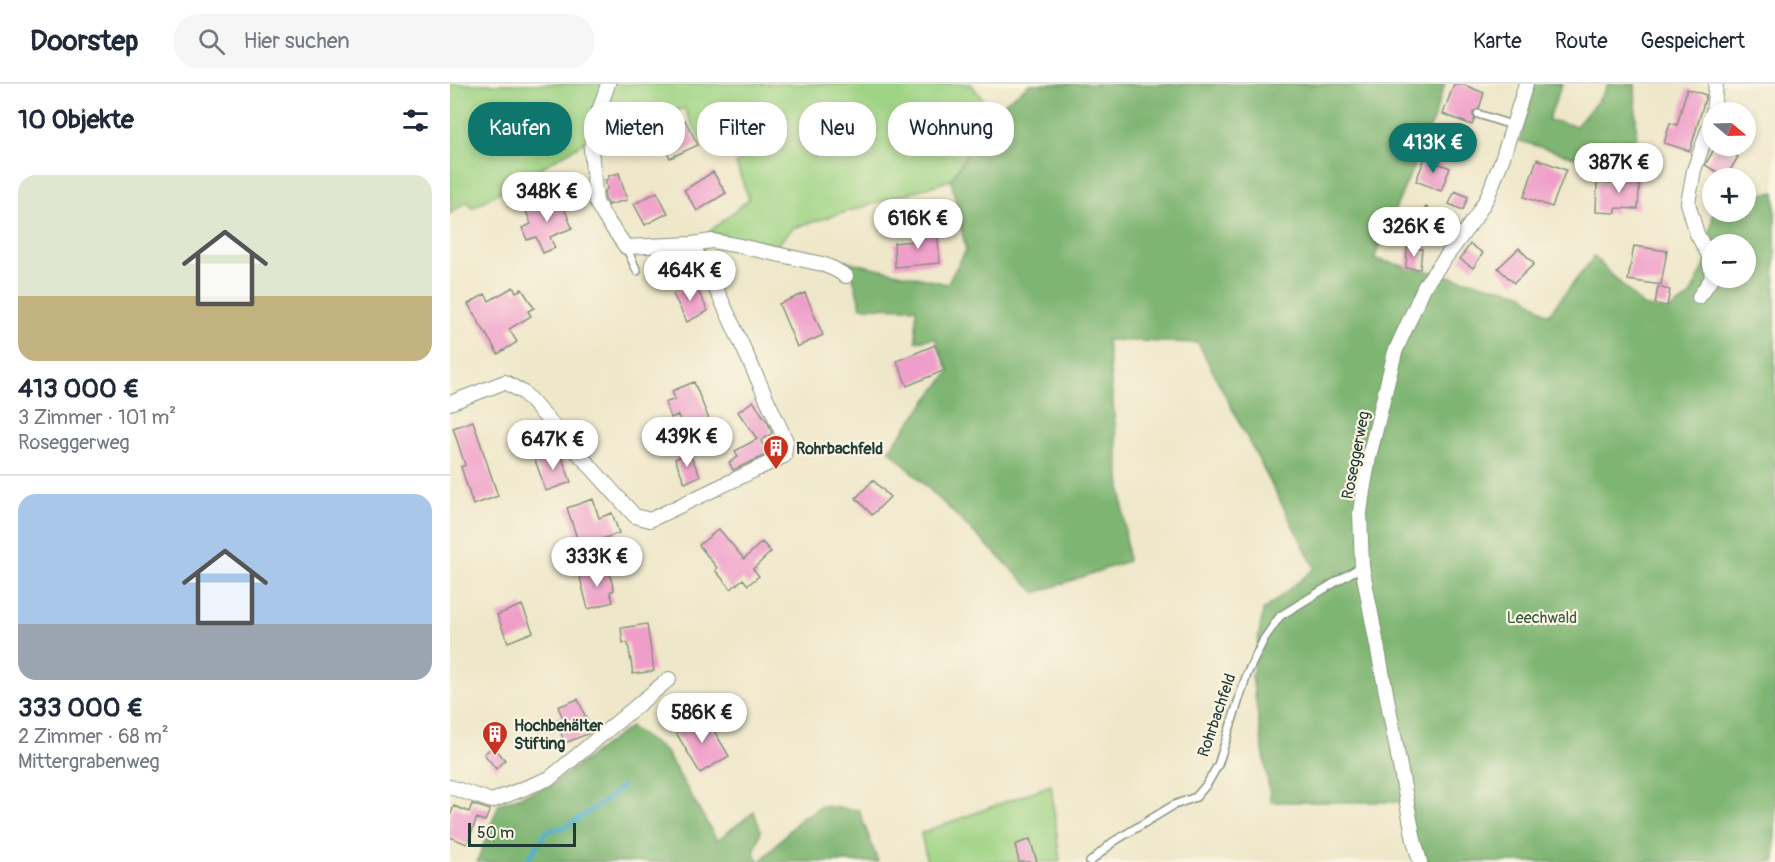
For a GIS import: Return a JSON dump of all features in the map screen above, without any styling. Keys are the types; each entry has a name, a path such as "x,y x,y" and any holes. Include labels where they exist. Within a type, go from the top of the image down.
{"street":[{"path":"608,84 595,122 591,149 594,181 597,202 626,247 712,241 822,264 846,276"},
{"name":"Roseggerweg","path":"1420,862 1362,566 1360,513 1368,457 1395,352 1425,285 1475,218 1487,198 1514,126 1526,84"},
{"path":"1714,102 1716,84"},
{"path":"1699,297 1712,278 1709,256 1697,234 1688,203 1694,170 1702,146"},
{"path":"450,403 505,382 524,393 635,516 650,519 784,456 786,441 720,297 692,244"},
{"path":"450,787 492,801 550,778 669,678"}],"lane":[{"path":"1478,114 1514,126"},
{"path":"626,247 637,271"},
{"name":"Rohrbachfeld","path":"1090,862 1123,836 1174,805 1196,797 1218,765 1247,674 1264,639 1280,616 1362,566"}],"green space":[{"path":"450,84 971,84 984,102 888,102 888,156 965,156 951,180 793,228 776,246 709,232 749,199 736,164 744,156 787,156 787,102 697,102 697,133 685,110 685,102 584,102 584,143 572,150 572,102 468,102 468,156 561,156 472,208 467,201 450,214"},
{"name":"Leechwald","path":"1030,84 1445,84 1432,123 1374,259 1522,293 1548,315 1594,257 1643,306 1667,311 1689,297 1702,271 1702,288 1756,288 1756,234 1710,234 1712,222 1756,222 1756,195 1775,192 1775,862 1416,862 1401,802 1271,802 1252,677 1263,611 1315,568 1198,343 1107,340 1128,561 1036,593 889,450 949,372 935,338 916,341 916,308 861,307 852,274 828,265 833,258 947,284 966,250 951,180 965,156 1014,156 1014,102 1006,102"},
{"path":"1532,84 1562,84 1548,120 1576,126 1601,97 1608,84 1635,84 1637,153 1597,164 1520,141"},
{"path":"630,727 665,751 717,840 754,812 761,831 754,853 759,862 477,862 499,804 551,785"},
{"path":"1051,785 1060,862 927,862 921,833"},
{"path":"822,806 859,810 878,862 760,862 800,819"}],"building":[{"path":"1454,84 1462,84 1484,93 1479,109 1473,112 1475,118 1472,125 1443,114"},
{"path":"1687,89 1706,95 1702,102 1690,151 1664,143 1670,123 1677,125"},
{"path":"685,120 697,143 697,145 685,151"},
{"path":"1710,156 1738,157 1731,168 1710,168 1705,165"},
{"path":"1425,158 1450,168 1441,191 1416,181"},
{"path":"1537,159 1566,170 1552,207 1524,197"},
{"path":"713,172 726,193 697,211 684,190"},
{"path":"1618,172 1640,173 1638,209 1616,208 1616,213 1596,212 1597,183 1617,183"},
{"path":"619,173 627,200 608,205 604,191 607,189 605,180 609,179 608,176"},
{"path":"1455,191 1468,197 1463,210 1449,204"},
{"path":"657,192 668,213 645,225 634,204"},
{"path":"560,197 572,228 550,237 555,248 543,253 536,237 527,240 522,228 531,224 526,211"},
{"path":"1426,207 1440,217 1425,238 1411,229"},
{"path":"937,231 940,263 895,267 894,243 914,241 914,233"},
{"path":"1470,244 1483,253 1473,268 1460,259"},
{"path":"1634,246 1667,251 1661,285 1628,280"},
{"path":"1407,248 1422,249 1420,269 1406,268"},
{"path":"1519,248 1534,264 1514,283 1498,268"},
{"path":"694,283 708,311 687,322 673,294"},
{"path":"513,287 516,292 522,289 534,308 528,311 531,316 509,329 517,342 498,354 468,304 485,294 489,301"},
{"path":"1658,287 1670,290 1667,306 1655,304"},
{"path":"805,293 823,335 797,347 779,304"},
{"path":"935,345 945,370 907,386 897,361"},
{"path":"694,382 714,432 689,442 678,415 671,418 665,403 675,399 672,391"},
{"path":"753,401 772,433 761,441 768,454 733,470 729,462 738,457 735,451 757,439 738,412"},
{"path":"473,421 498,496 473,505 461,467 465,465 453,428"},
{"path":"537,434 544,453 532,457 525,439"},
{"path":"560,452 571,482 546,491 535,460"},
{"path":"689,452 700,476 685,483 675,459"},
{"path":"873,480 890,497 872,515 856,498"},
{"path":"593,499 599,518 612,513 619,533 580,547 567,508"},
{"path":"719,529 744,559 762,542 771,552 753,569 759,576 748,585 743,579 731,589 699,545"},
{"path":"602,568 604,574 609,572 614,590 610,592 613,602 588,609 579,574"},
{"path":"522,605 533,632 508,642 497,615"},
{"path":"647,624 654,671 633,674 628,643 623,643 621,628"},
{"path":"578,699 592,732 565,743 556,721 563,718 558,707"},
{"path":"704,714 729,756 700,773 675,731"},
{"name":"Hochbehälter Stifting","path":"493,746 505,760 496,769 484,754"},
{"path":"472,804 490,810 485,821 477,818 467,844 450,837 450,816 454,806 469,812"},
{"path":"1030,839 1037,862 1019,862 1015,845"}],"waterway":[{"path":"526,862 547,831 567,826 623,786"}],"place":[{"name":"Rohrbachfeld","path":"776,471"},
{"name":"Hochbehälter Stifting","path":"495,757"}]}
